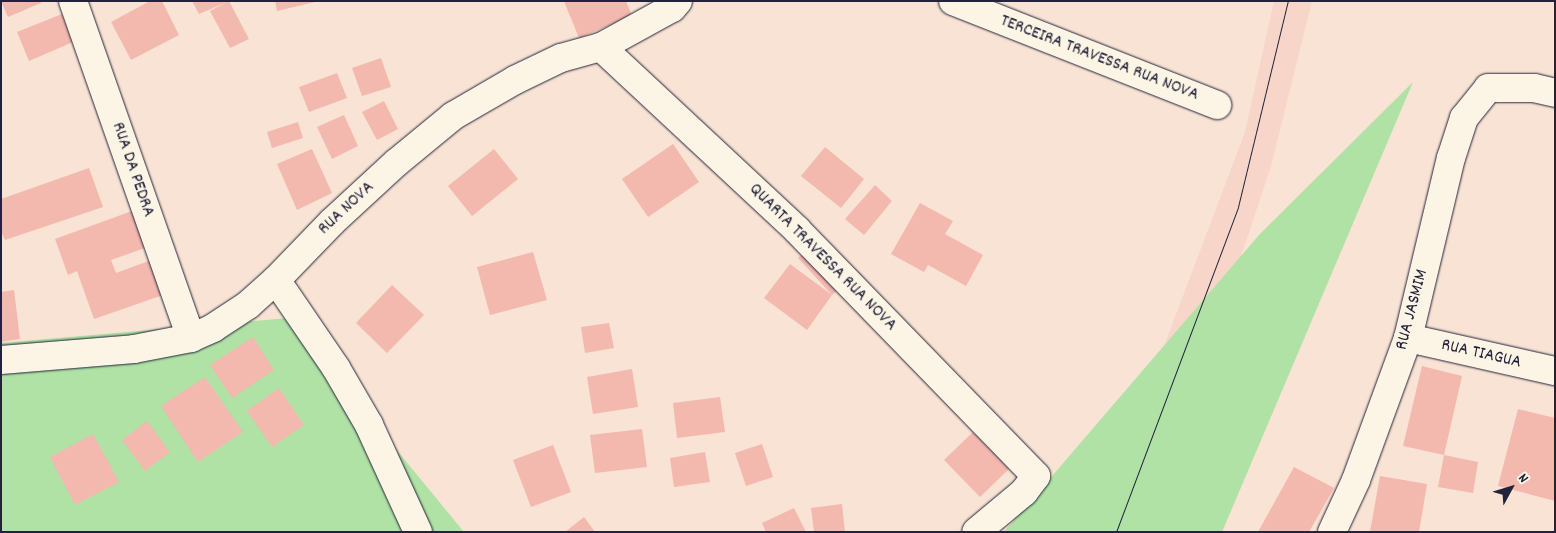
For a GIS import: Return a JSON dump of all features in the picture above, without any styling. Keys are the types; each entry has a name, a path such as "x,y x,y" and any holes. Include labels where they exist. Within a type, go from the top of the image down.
{"street":[{"name":"RUA DA PEDRA","path":"73,1 191,338"},
{"name":"RUA NOVA","path":"1,360 134,349 191,338 213,328 234,314 276,280 332,222 396,163 453,116 515,80 561,58 602,47 672,8 678,1"},
{"name":"TERCEIRA TRAVESSA RUA NOVA","path":"954,1 1217,106"},
{"name":"QUARTA TRAVESSA RUA NOVA","path":"602,47 797,230 1036,476 1024,492 976,532"},
{"name":"RUA JASMIM","path":"1332,532 1356,480 1408,338 1452,158 1464,118 1488,88 1534,88 1555,93"},
{"path":"276,280 336,368 369,425 418,532"},
{"name":"RUA TIAGUA","path":"1408,338 1555,371"}],"shaded area":[{"path":"1274,1 1312,1 1271,166 1203,371 1087,532 1144,399 1245,132"}],"green space":[{"path":"1413,82 1222,532 1004,532 1259,235"},
{"path":"288,318 464,532 1,532 1,343"}],"building":[{"path":"1,1 40,1 41,3 8,17"},
{"path":"150,1 162,1 179,35 131,60 111,22"},
{"path":"192,1 229,1 249,39 230,48 210,11 227,2 199,14"},
{"path":"275,1 315,1 315,2 277,11"},
{"path":"564,1 626,1 632,16 579,38"},
{"path":"62,14 73,42 29,61 17,32"},
{"path":"381,58 391,87 362,96 352,68"},
{"path":"337,73 347,98 309,112 299,87"},
{"path":"384,101 398,129 377,140 362,112"},
{"path":"344,115 358,146 332,159 317,127"},
{"path":"298,122 303,138 272,148 267,132"},
{"path":"673,144 699,182 648,217 622,179"},
{"path":"825,147 864,179 841,208 801,176"},
{"path":"312,149 332,193 297,210 277,164"},
{"path":"494,149 518,179 472,216 448,186"},
{"path":"89,168 103,207 5,240 1,231 1,199"},
{"path":"875,185 892,201 864,235 845,219"},
{"path":"920,203 953,221 945,234 983,255 966,286 928,265 924,272 891,254"},
{"path":"132,211 145,248 111,260 116,273 154,259 166,294 94,319 77,271 68,275 55,239"},
{"path":"811,247 845,284 832,295 798,258"},
{"path":"533,252 547,300 490,315 477,267"},
{"path":"790,264 832,295 807,330 764,298"},
{"path":"392,285 424,315 387,353 356,323"},
{"path":"14,290 20,339 1,342 1,292"},
{"path":"609,323 614,348 585,353 581,327"},
{"path":"253,337 274,370 232,398 210,365"},
{"path":"1422,366 1462,376 1444,455 1403,446"},
{"path":"632,369 638,407 593,414 587,377"},
{"path":"205,377 243,432 198,462 161,406"},
{"path":"279,388 304,425 272,447 247,411"},
{"path":"720,397 725,432 677,438 673,403"},
{"path":"1518,409 1555,418 1555,501 1498,486"},
{"path":"147,421 170,452 145,471 122,440"},
{"path":"642,429 647,467 595,473 590,435"},
{"path":"973,432 1009,469 980,497 944,460"},
{"path":"93,434 119,482 75,505 50,457"},
{"path":"762,444 773,477 746,486 735,453"},
{"path":"553,445 571,492 531,507 513,460"},
{"path":"705,452 710,482 674,487 670,458"},
{"path":"1444,455 1478,462 1473,493 1438,487"},
{"path":"1294,467 1334,488 1309,532 1258,532"},
{"path":"1380,476 1427,484 1419,532 1370,532"},
{"path":"842,504 845,532 814,532 811,508"},
{"path":"794,508 806,532 766,532 762,523"},
{"path":"584,517 595,532 565,532"}],"tram line":[{"path":"1116,532 1238,207 1288,1"}]}
